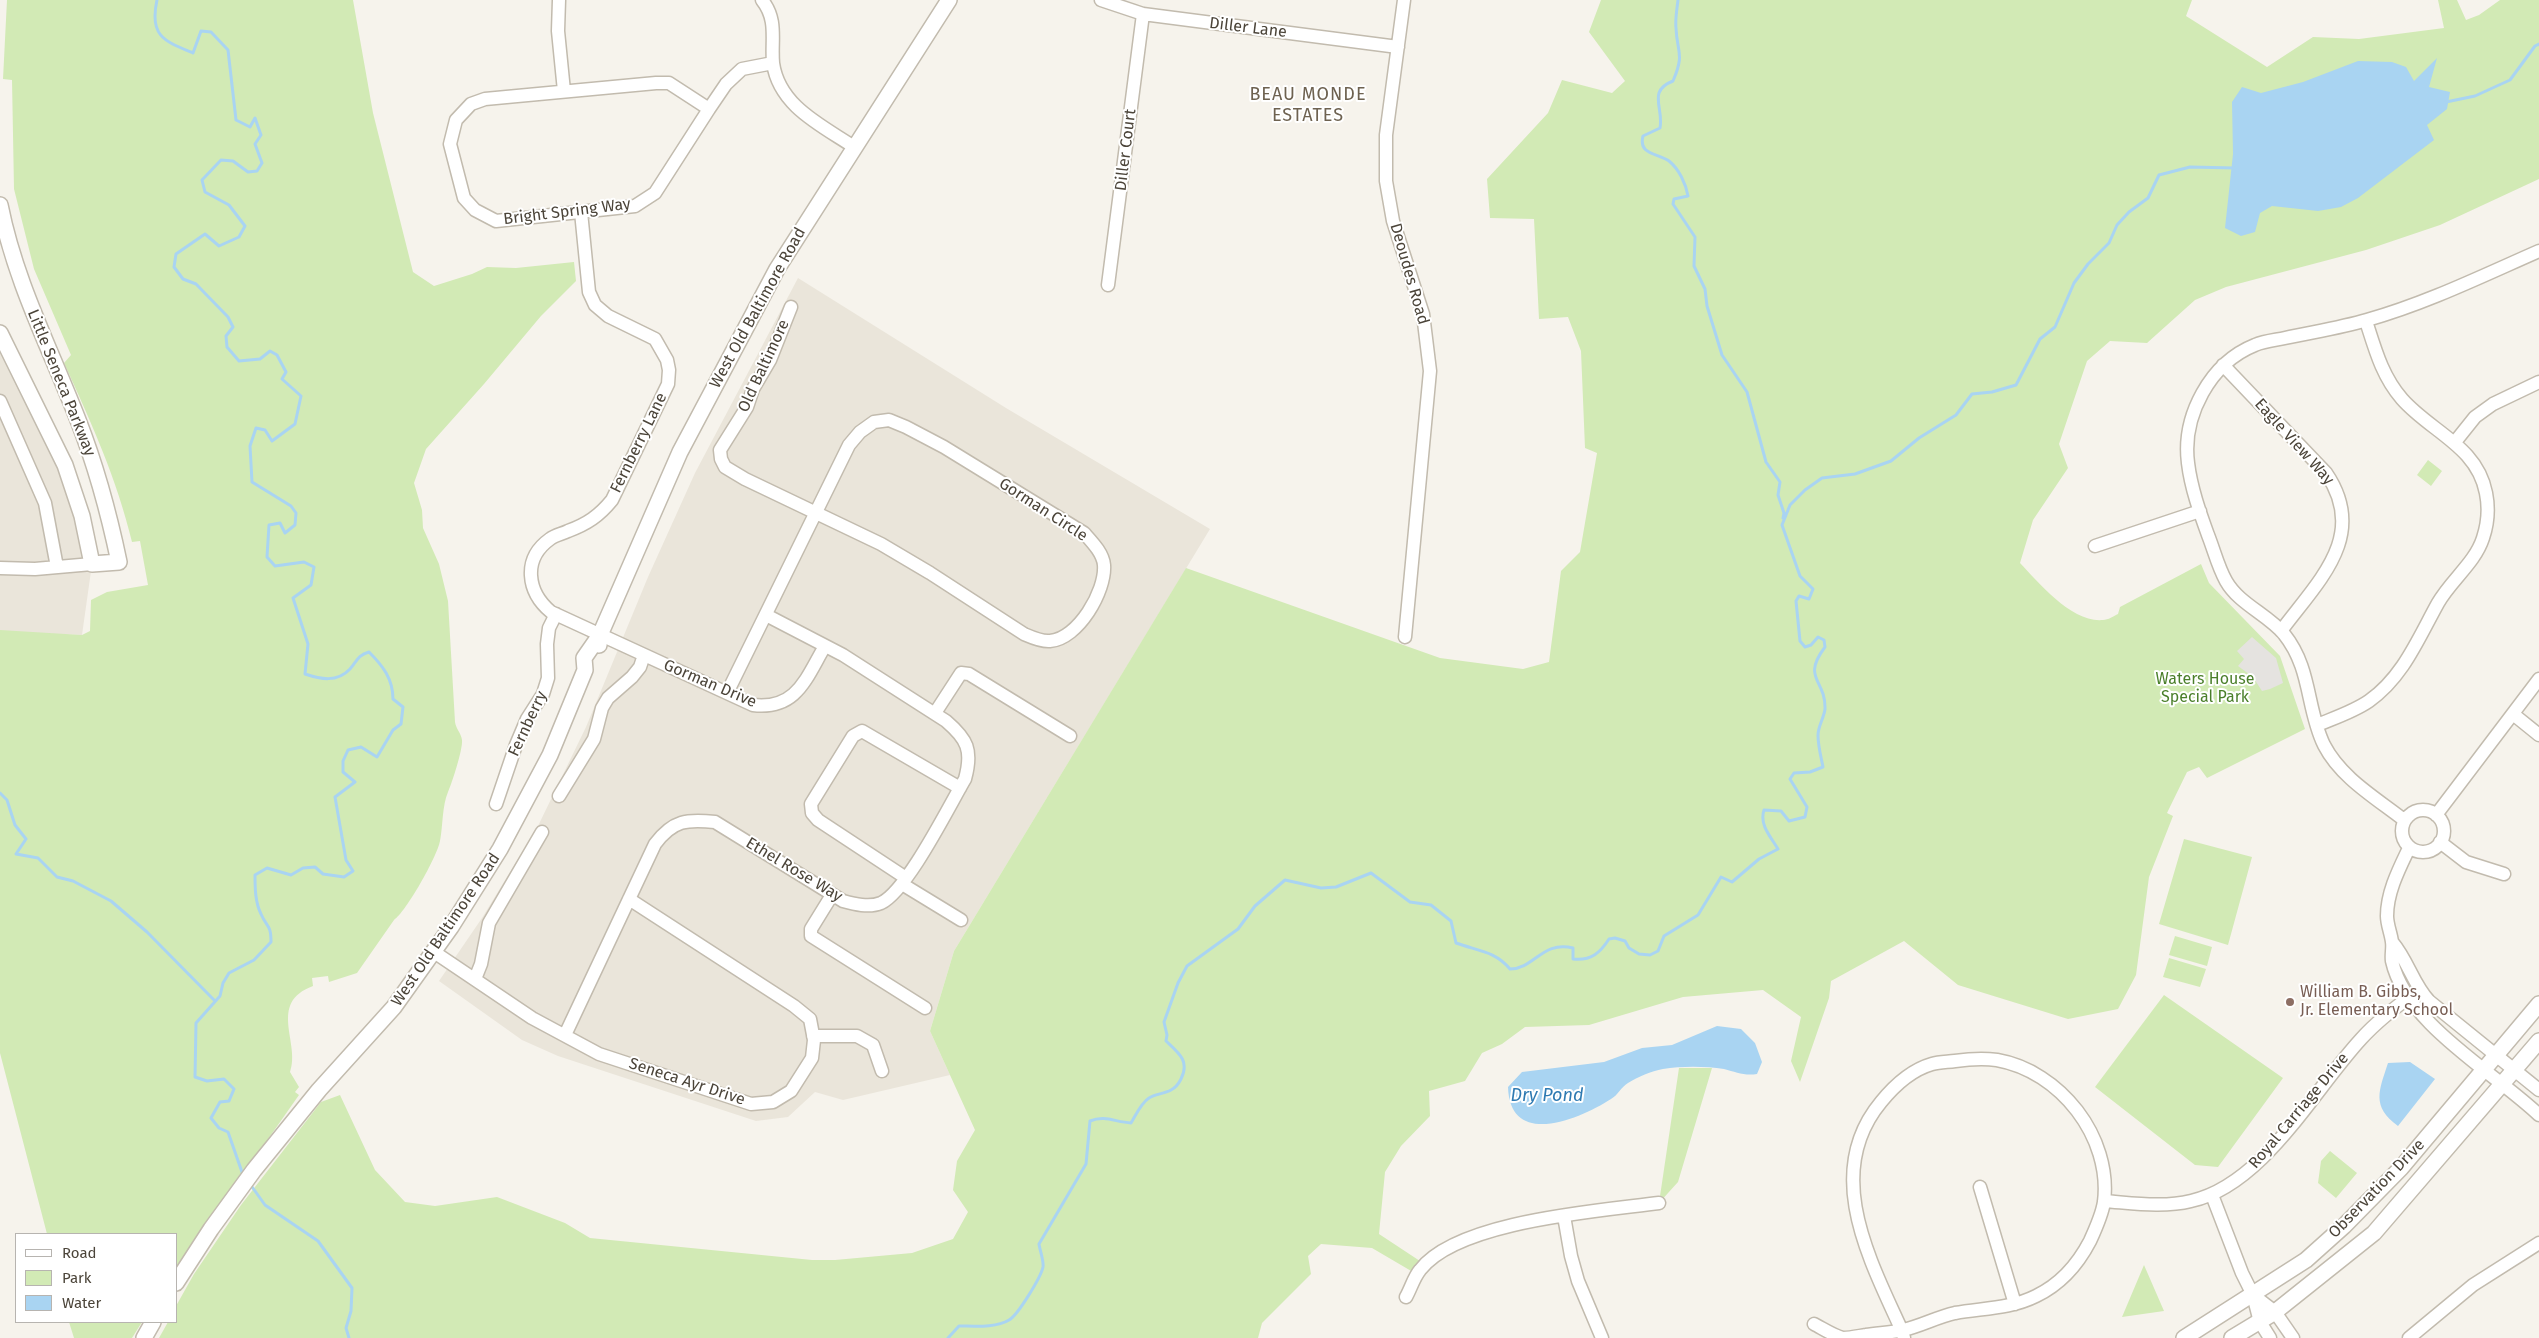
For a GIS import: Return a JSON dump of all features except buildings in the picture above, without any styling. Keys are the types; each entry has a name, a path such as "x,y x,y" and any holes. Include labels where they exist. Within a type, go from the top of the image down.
{"street":[{"path":"559,0 558,31 564,92"},
{"path":"762,0 770,10 774,28 773,63 778,82 786,98 808,116 854,147"},
{"name":"West Old Baltimore Road","path":"178,1281 210,1229 254,1170 319,1090 394,1008 434,952 500,849 546,764 585,670 584,658 600,635 680,452 715,383 777,269 949,0"},
{"name":"Diller Lane","path":"1101,0 1143,14 1398,47"},
{"name":"Deoudes Road","path":"1404,0 1386,135 1386,181 1394,221 1423,314 1430,371 1405,638"},
{"name":"Diller Court","path":"1108,285 1143,14"},
{"name":"Bright Spring Way","path":"709,109 669,83 485,99 471,104 456,120 450,144 464,198 475,210 496,221 635,206 655,193 726,84 742,69 773,63"},
{"name":"Little Seneca Parkway","path":"0,205 6,234 26,297 78,420 106,502 119,562 92,564 82,516 65,465 0,333"},
{"name":"Fernberry Lane","path":"581,212 588,292 595,304 608,316 655,339 668,360 668,384 612,500 600,515 582,526 550,538 534,558 531,582 541,604 556,614 600,635"},
{"path":"2404,820 2350,778 2324,745 2317,725 2303,665 2293,646 2281,631 2238,596 2226,582 2200,512 2188,463 2188,432 2197,404 2208,382 2223,365 2255,345 2366,320 2430,299 2539,251"},
{"name":"Old Baltimore","path":"791,306 770,360 753,389 747,406 720,450 721,459 725,467 732,472 815,513"},
{"path":"2317,725 2368,702 2389,684 2408,660 2441,598 2475,555 2483,538 2489,510 2484,481 2471,458 2455,442 2419,415 2391,384 2377,359 2366,320"},
{"name":"Eagle View Way","path":"2223,365 2326,473 2334,485 2342,511 2344,529 2336,554 2281,631"},
{"path":"2455,442 2475,417 2493,404 2539,382"},
{"path":"0,401 45,503 57,567"},
{"name":"Gorman Circle","path":"727,693 766,615 815,513 849,445 860,432 874,422 889,420 944,447 1084,534 1096,546 1104,564 1103,582 1098,596 1078,626 1064,637 1049,641 1040,639 1024,634 930,573 881,544 815,513"},
{"path":"2095,546 2200,512"},
{"path":"0,568 92,564"},
{"name":"Fernberry","path":"496,804 516,745 528,718 543,694 548,678 547,644 549,628 556,614"},
{"name":"Ethel Rose Way","path":"564,1036 655,844 665,830 675,824 692,820 715,822 843,901 860,905 881,903 904,881 965,779 969,763 968,746 961,734 935,713 825,646 766,615"},
{"name":"Gorman Drive","path":"600,635 753,705 771,707 798,692 825,646"},
{"path":"559,796 594,739 605,703 632,677 640,667 644,655"},
{"path":"935,713 961,673 969,674 1070,736"},
{"path":"2436,815 2539,679"},
{"path":"2513,714 2539,735"},
{"path":"960,788 862,732 853,736 811,804 812,813 818,820 961,920"},
{"path":"2409,848 2428,851 2440,842 2444,829 2442,821 2436,815 2426,810 2409,814 2404,820 2402,833 2409,848 2388,900 2387,917 2392,943 2391,959 2398,979 2408,998 2435,1030 2539,1115"},
{"path":"475,979 481,964 489,923 542,832"},
{"path":"2440,842 2466,862 2504,874"},
{"path":"832,895 811,930 811,936 924,1008"},
{"name":"Seneca Ayr Drive","path":"434,952 532,1018 598,1054 751,1104 773,1102 791,1091 812,1058 813,1036 810,1019 794,1006 629,899"},
{"path":"2392,943 2400,952 2419,990 2539,1090"},
{"name":"Royal Carriage Drive","path":"2104,1201 2166,1204 2190,1202 2212,1195 2247,1173 2269,1151 2361,1039 2378,1022 2419,990"},
{"name":"Observation Drive","path":"2184,1338 2306,1260 2344,1226 2402,1168 2539,1004"},
{"path":"813,1036 857,1036 872,1045 882,1071"},
{"name":"Observation Drive","path":"2232,1338 2275,1312 2374,1233 2539,1041"},
{"path":"1814,1324 1843,1338 1903,1334 1955,1313 2015,1304 2037,1296 2062,1280 2081,1258 2097,1224 2104,1201 2102,1162 2090,1128 2071,1103 2044,1080 2019,1067 1997,1060 1970,1059 1932,1064 1896,1084 1869,1116 1856,1150 1852,1187 1856,1217 1865,1249 1903,1334"},
{"path":"1980,1187 2015,1304"},
{"path":"2212,1195 2242,1273 2253,1295 2260,1322 2270,1338"},
{"path":"1406,1297 1420,1269 1453,1244 1503,1226 1659,1203"},
{"path":"1564,1216 1571,1256 1578,1281 1602,1338"},
{"path":"2409,1338 2473,1284 2539,1243"},
{"path":"2253,1295 2275,1312 2293,1338"},
{"path":"144,1338 153,1323"}],"shaded area":[{"path":"798,278 1006,408 1210,529 954,951 930,1031 950,1075 843,1100 815,1092 788,1117 756,1121 558,1056 522,1040 439,981 482,918 538,826 586,727 648,577 695,473"},
{"path":"0,333 38,409 92,564 82,635 0,632"},
{"path":"2252,637 2276,658 2283,683 2262,691 2253,677 2238,666 2244,659 2237,651"}],"green space":[{"path":"7,0 353,0 373,113 413,272 434,286 472,274 487,267 516,268 574,262 576,281 541,316 426,449 414,483 422,510 423,528 439,564 448,601 455,722 462,740 459,758 446,798 438,849 406,907 394,920 357,973 329,982 328,976 312,978 313,986 299,993 292,1003 288,1013 292,1049 290,1072 299,1087 295,1092 299,1095 178,1267 178,1233 47,1233 0,1053 0,630 82,635 90,631 91,600 107,592 148,585 140,541 132,542 111,473 64,363 71,355 34,269 14,189 12,80 3,79"},
{"name":"Waters House Special Park","path":"1601,0 2192,0 2186,16 2267,67 2313,37 2359,39 2444,28 2438,0 2457,0 2466,20 2479,15 2500,0 2539,0 2539,179 2440,225 2366,250 2226,287 2195,300 2147,343 2110,341 2087,361 2059,444 2068,468 2033,520 2020,563 2046,591 2068,609 2091,619 2103,620 2118,614 2120,607 2201,564 2209,583 2280,656 2305,729 2207,778 2199,767 2187,772 2167,813 2173,816 2149,877 2136,975 2118,1009 2068,1019 1958,985 1904,941 1831,981 1829,998 1800,1082 1791,1061 1801,1017 1763,990 1683,997 1589,1025 1525,1027 1502,1044 1482,1053 1465,1081 1429,1091 1430,1116 1401,1146 1385,1172 1379,1234 1426,1265 1418,1275 1372,1248 1321,1244 1308,1256 1311,1274 1262,1323 1258,1338 159,1338 167,1323 178,1323 178,1302 194,1274 241,1205 321,1102 340,1095 375,1170 405,1202 435,1206 497,1197 565,1223 590,1238 812,1260 835,1260 912,1253 953,1239 968,1212 953,1190 957,1161 975,1130 930,1031 954,951 1186,568 1440,658 1523,669 1549,662 1561,571 1580,552 1597,453 1585,448 1581,351 1568,317 1539,319 1534,219 1490,218 1487,179 1548,113 1562,80 1612,93 1625,81 1589,32"},
{"path":"2428,460 2442,471 2431,486 2417,475"},
{"path":"2184,839 2252,857 2228,945 2159,924"},
{"path":"2175,936 2212,947 2207,966 2169,955"},
{"path":"2169,958 2206,969 2200,987 2163,977"},
{"path":"2164,995 2283,1078 2218,1167 2195,1165 2095,1087"},
{"path":"1679,1068 1712,1068 1678,1182 1659,1203"},
{"path":"2330,1151 2357,1173 2336,1198 2318,1183 2321,1161"},
{"path":"2144,1265 2164,1311 2122,1317"},
{"path":"69,1323 141,1323 132,1338 74,1338"}],"water":[{"path":"2437,58 2429,87 2450,92 2447,109 2427,125 2434,140 2358,198 2341,207 2318,211 2272,206 2260,213 2255,232 2241,236 2225,228 2233,154 2232,102 2242,87 2261,93 2303,82 2358,61 2392,62 2406,67 2414,81"},
{"name":"Dry Pond","path":"1717,1026 1741,1029 1755,1043 1762,1062 1757,1074 1744,1074 1724,1069 1701,1067 1677,1067 1658,1070 1628,1083 1613,1097 1598,1107 1549,1124 1533,1123 1521,1118 1512,1106 1508,1087 1522,1072 1604,1062 1642,1048 1672,1045"},
{"path":"2410,1062 2435,1079 2398,1126 2384,1112 2381,1105 2380,1090 2388,1063"}],"waterway":[{"path":"157,0 155,22 161,36 174,45 193,53 201,31 211,32 228,50 236,120 250,127 255,118 261,135 255,144 262,163 257,171 248,172 233,161 221,160 202,180 205,192 229,205 245,226 239,237 219,246 205,234 176,254 174,267 183,279 196,284 228,317 233,327 226,336 227,347 239,361 260,359 270,351 277,355 286,372 282,379 301,396 295,424 272,441 265,430 256,428 250,446 252,482 291,506 296,513 295,525 285,533 280,523 269,525 267,557 275,566 304,562 314,567 311,585 293,598 308,644 305,674 328,679 340,676 350,669 360,657 369,652 386,673 393,692 393,699 403,707 401,724 393,730 377,757 361,747 348,750 343,761 343,772 355,782 335,797 346,860 353,871 344,877 323,874 315,867 303,868 291,875 267,868 255,875 258,905 269,929 271,942 254,960 229,973 223,983 220,996 196,1023 195,1077 207,1081 224,1079 234,1089 229,1101 220,1102 211,1118 219,1128 228,1132 243,1175"},
{"path":"1678,0 1676,25 1679,64 1673,81 1665,85 1659,95 1660,128 1643,136 1643,147 1650,153 1665,158 1673,164 1686,187 1688,196 1674,199 1673,204 1695,237 1694,266 1705,289 1707,306 1722,355 1747,392 1766,462 1780,482 1778,495 1784,513 1783,518"},
{"path":"2446,102 2475,96 2510,80 2535,46 2539,44"},
{"path":"948,1338 959,1326 985,1326 1004,1323 1018,1311 1034,1287 1043,1267 1039,1244 1086,1164 1090,1121 1105,1119 1131,1123 1146,1100 1171,1090 1178,1084 1183,1073 1184,1062 1166,1041 1167,1035 1164,1022 1178,983 1187,966 1238,929 1255,906 1285,880 1321,888 1336,887 1371,873 1410,902 1431,905 1451,921 1456,943 1486,952 1498,958 1510,969 1526,965 1546,951 1554,948 1573,948 1573,959 1585,959 1598,952 1609,939 1615,938 1625,941 1629,948 1639,954 1650,955 1658,951 1664,936 1698,915 1721,877 1732,882 1759,859 1778,849 1764,826 1764,810 1781,811 1789,821 1805,817 1807,807 1790,779 1794,773 1810,772 1823,767 1818,735 1825,709 1822,691 1816,679 1815,666 1825,647 1824,640 1818,637 1811,645 1805,647 1800,641 1796,601 1799,596 1809,599 1813,589 1800,576 1782,525 1790,505 1805,490 1822,478 1855,474 1891,461 1919,438 1956,415 1972,394 1992,392 2016,385 2040,339 2055,327 2074,283 2088,264 2109,243 2117,225 2129,212 2148,198 2159,175 2190,167 2235,168"},
{"path":"0,793 7,800 15,825 26,839 16,854 38,858 57,877 73,881 111,901 147,932 215,1001"},
{"path":"250,1184 265,1205 318,1241 352,1288 351,1311 346,1328 349,1338"}],"place":[{"name":"William B. Gibbs, Jr. Elementary School","path":"2290,1002"}],"district":[{"name":"BEAU MONDE ESTATES","path":"1308,105"}]}
